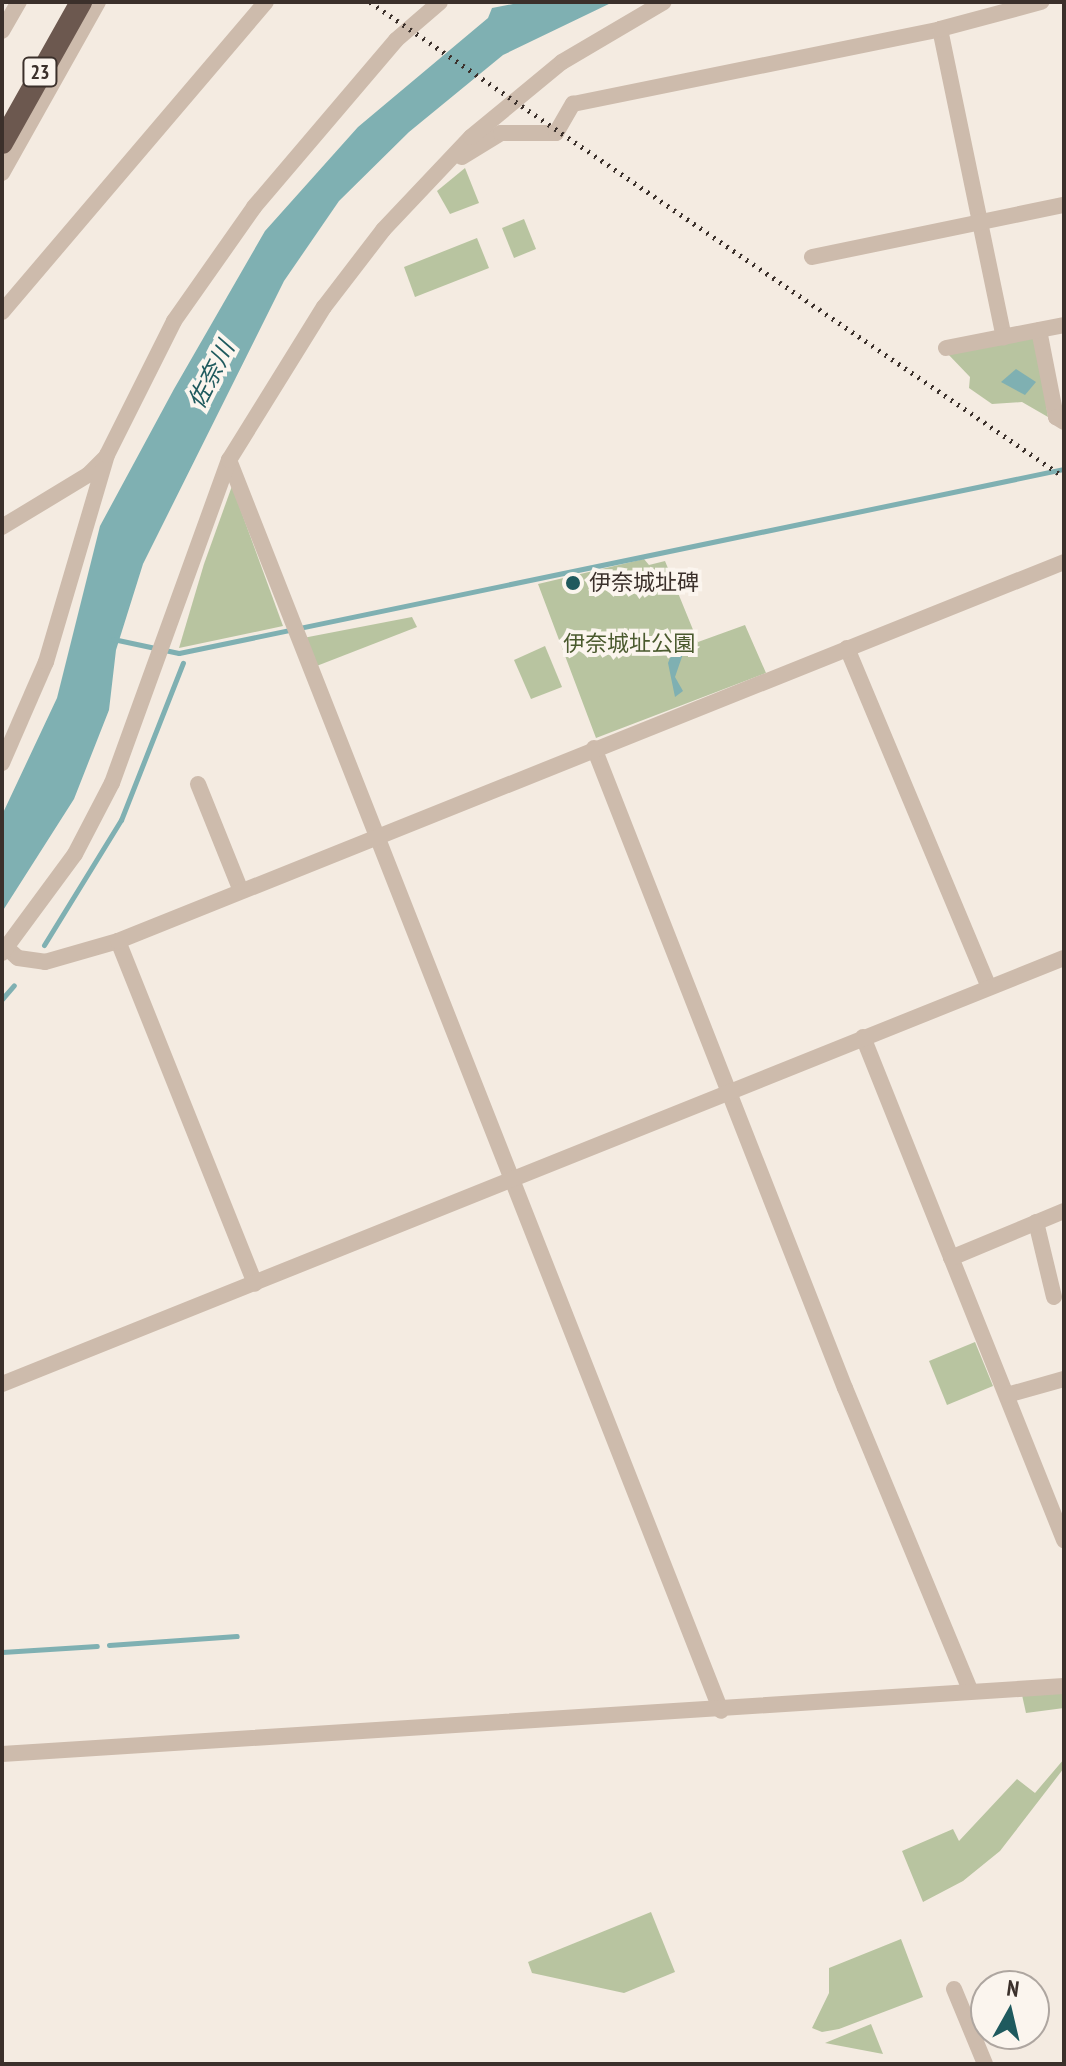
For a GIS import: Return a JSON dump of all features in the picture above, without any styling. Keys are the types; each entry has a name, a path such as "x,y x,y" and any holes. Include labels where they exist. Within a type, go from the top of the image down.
{"highway":[{"name":"23","path":"2,118 69,2"},
{"name":"23","path":"2,143 81,2"}],"street":[{"path":"2,31 19,2"},
{"path":"2,173 98,2"},
{"path":"2,312 266,2"},
{"path":"2,763 46,662 107,455 135,390 205,270 396,40 440,2"},
{"path":"664,2 562,62 471,137 351,268 229,460 112,783 75,854 4,950 18,958 45,962 118,941 1064,562"},
{"path":"447,166 501,133 556,133 573,104 940,29 1041,2"},
{"path":"940,29 1004,337"},
{"path":"812,257 1064,205"},
{"path":"946,348 1064,325"},
{"path":"1039,330 1056,417 1064,422"},
{"path":"2,527 88,475 107,455"},
{"path":"229,460 375,838 721,1711"},
{"path":"847,648 989,987"},
{"path":"594,748 845,1388 970,1690"},
{"path":"198,784 241,891"},
{"path":"118,941 255,1284"},
{"path":"2,1384 1064,958"},
{"path":"863,1037 1064,1540"},
{"path":"951,1258 1064,1211"},
{"path":"1036,1222 1054,1297"},
{"path":"1007,1395 1064,1379"},
{"path":"2,1754 438,1724 721,1711 970,1690 1064,1686"},
{"path":"954,1989 985,2064"}],"green space":[{"path":"465,168 479,203 450,214 437,191"},
{"path":"524,219 536,249 514,258 502,228"},
{"path":"477,238 489,268 415,297 404,267"},
{"path":"1030,336 1037,343 1048,417 1022,402 992,404 969,388 970,377 947,353"},
{"path":"232,486 283,626 179,648 204,564"},
{"name":"伊奈城址公園","path":"644,559 649,565 665,561 698,642 745,625 766,673 596,738 538,584"},
{"path":"412,617 417,627 314,667 303,638"},
{"path":"545,646 562,687 531,699 514,660"},
{"path":"975,1342 993,1386 947,1405 929,1361"},
{"path":"1064,1692 1064,1708 1026,1713 1022,1695"},
{"path":"1064,1759 1064,1768 1000,1851 963,1881 923,1902 902,1851 953,1829 959,1841 1017,1779 1035,1793"},
{"path":"651,1912 675,1972 624,1993 532,1973 528,1962"},
{"path":"901,1939 923,1997 839,2029 822,2032 812,2028 829,1993 829,1968"},
{"path":"871,2024 883,2054 825,2043"}],"water":[{"name":"佐奈川","path":"523,2 613,2 503,55 409,132 339,201 284,281 143,564 116,650 109,710 74,799 2,912 2,815 57,698 100,526 174,389 265,231 358,127 488,18 492,8"},
{"path":"1016,369 1036,382 1025,395 1001,382"},
{"path":"679,636 684,651 675,677 683,691 675,697 668,663"}],"waterway":[{"path":"113,639 179,653 1064,469"},
{"path":"44,945 121,820 183,663"},
{"path":"2,999 14,985"},
{"path":"109,1645 237,1636"},
{"path":"2,1652 97,1646"}],"railway":[{"path":"370,2 1064,477"}],"place":[{"name":"伊奈城址碑","path":"573,583"}]}
